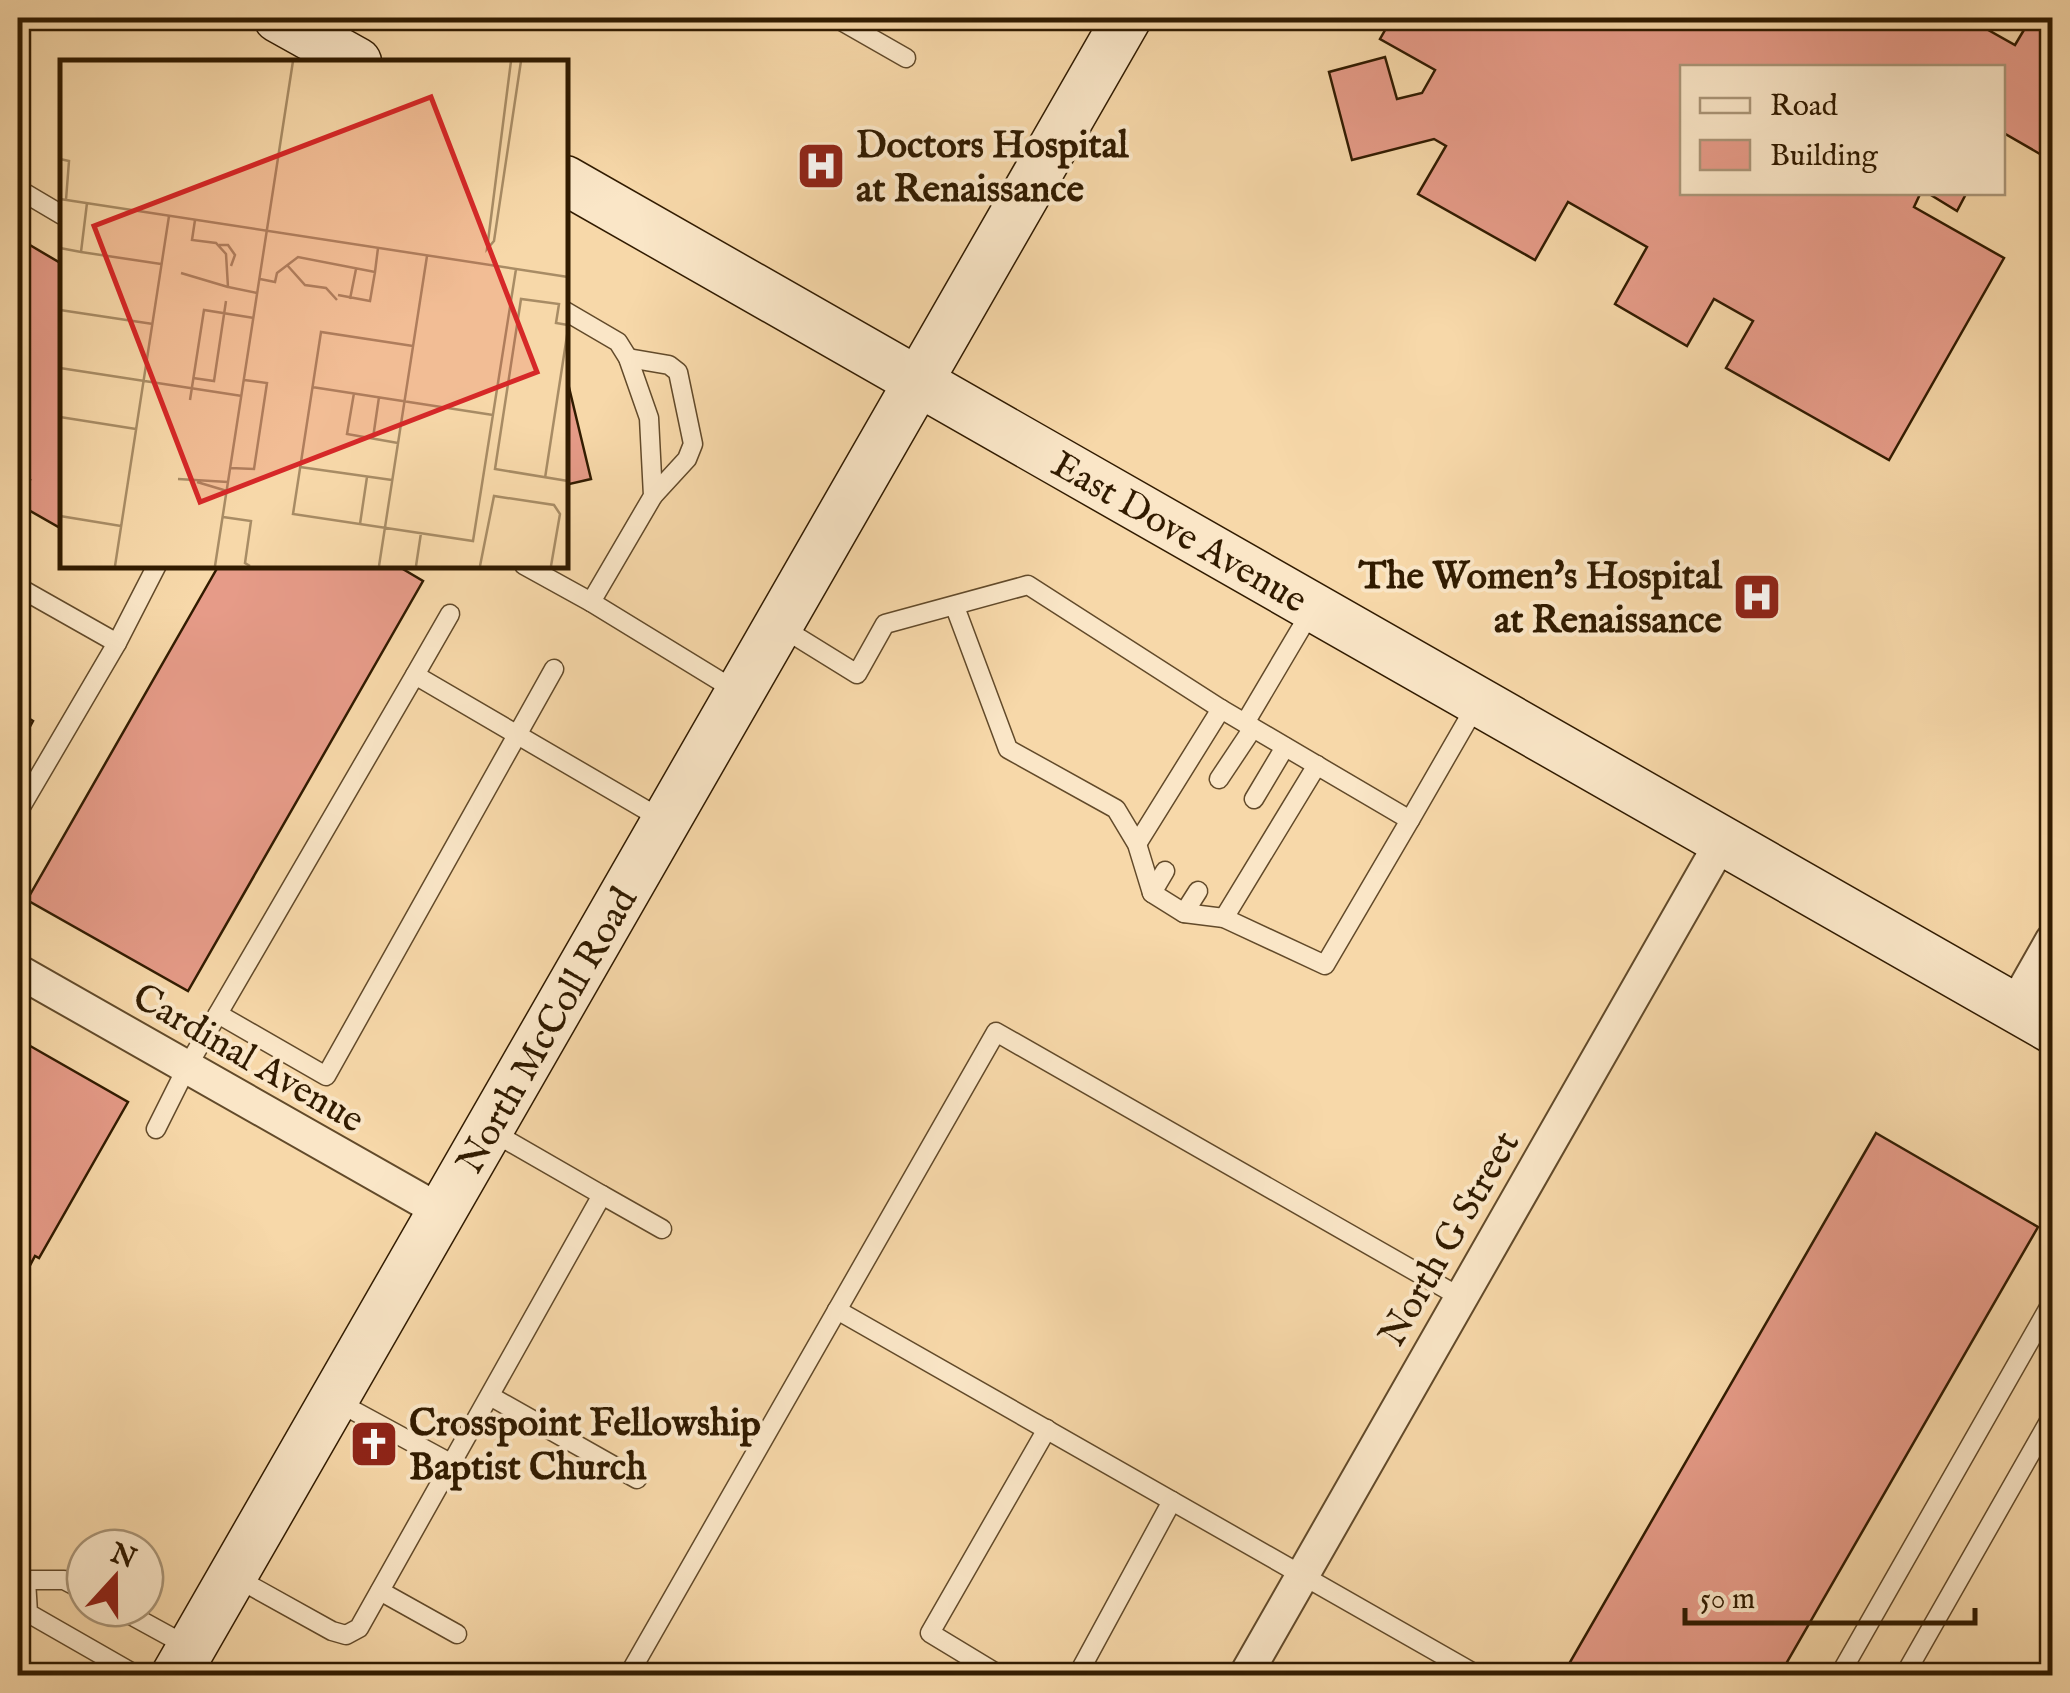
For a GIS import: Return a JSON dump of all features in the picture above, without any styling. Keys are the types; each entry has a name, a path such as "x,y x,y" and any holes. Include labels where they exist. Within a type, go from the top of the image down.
{"main road":[{"path":"278,18 352,60"},
{"name":"North McColl Road","path":"183,1662 1127,18"},
{"name":"East Dove Avenue","path":"568,182 2033,1018"}],"street":[{"name":"North G Street","path":"1245,1676 1722,841"},
{"path":"2033,1018 2052,940"},
{"name":"Cardinal Avenue","path":"18,971 442,1212"}],"lane":[{"path":"836,18 906,58"},
{"path":"18,189 60,214"},
{"path":"568,314 618,342 628,358 649,418 653,496"},
{"path":"591,602 653,496 687,459 693,444 678,372 669,364 628,358"},
{"path":"18,812 117,644 155,568"},
{"path":"529,568 739,692"},
{"path":"778,626 857,674 885,624 1028,585 1221,708 1410,820"},
{"path":"18,587 117,644"},
{"path":"955,607 1008,749 1116,809 1137,844 1152,893 1184,913 1224,918 1324,965 1478,702"},
{"path":"1220,779 1313,608"},
{"path":"156,1128 186,1067 450,614"},
{"path":"218,1014 326,1076 554,669"},
{"path":"415,675 666,821"},
{"path":"1137,844 1221,708"},
{"path":"1254,798 1285,747"},
{"path":"1224,918 1317,766"},
{"path":"1152,893 1166,871"},
{"path":"1184,913 1198,891"},
{"path":"628,1676 996,1032 1460,1297"},
{"path":"489,1130 662,1229"},
{"path":"232,1576 332,1631 346,1635 360,1628 602,1194"},
{"path":"1839,1676 2052,1302"},
{"path":"838,1310 1479,1676"},
{"path":"490,1396 637,1479"},
{"path":"334,1399 452,1464"},
{"path":"1904,1676 2052,1416"},
{"path":"1001,1676 930,1633 1047,1429"},
{"path":"1077,1676 1172,1501"},
{"path":"65,1581 22,1578 28,1613 138,1676"},
{"path":"380,1590 457,1634"},
{"path":"142,1628 183,1662"}],"building":[{"path":"1392,18 1988,18 1983,27 2015,45 2031,18 2052,18 2052,161 2005,134 2005,65 1680,65 1680,195 1920,195 1914,207 2004,258 1889,460 1726,368 1753,321 1714,299 1687,346 1615,304 1647,247 1568,202 1535,260 1418,194 1446,146 1434,139 1352,160 1329,72 1385,57 1397,99 1422,93 1435,70 1380,39"},
{"path":"1931,195 1965,195 1957,211"},
{"path":"18,238 60,263 60,528 18,504 30,480 18,473"},
{"path":"568,383 591,479 568,486"},
{"path":"217,568 401,568 423,581 188,991 27,900"},
{"path":"18,712 33,721 18,749"},
{"path":"18,1039 128,1102 18,1288"},
{"path":"1876,1133 2038,1227 1779,1676 1562,1676"}],"place":[{"name":"Doctors Hospital at Renaissance","path":"821,166"},
{"name":"The Women's Hospital at Renaissance","path":"1757,597"},
{"name":"Crosspoint Fellowship Baptist Church","path":"374,1444"}]}
